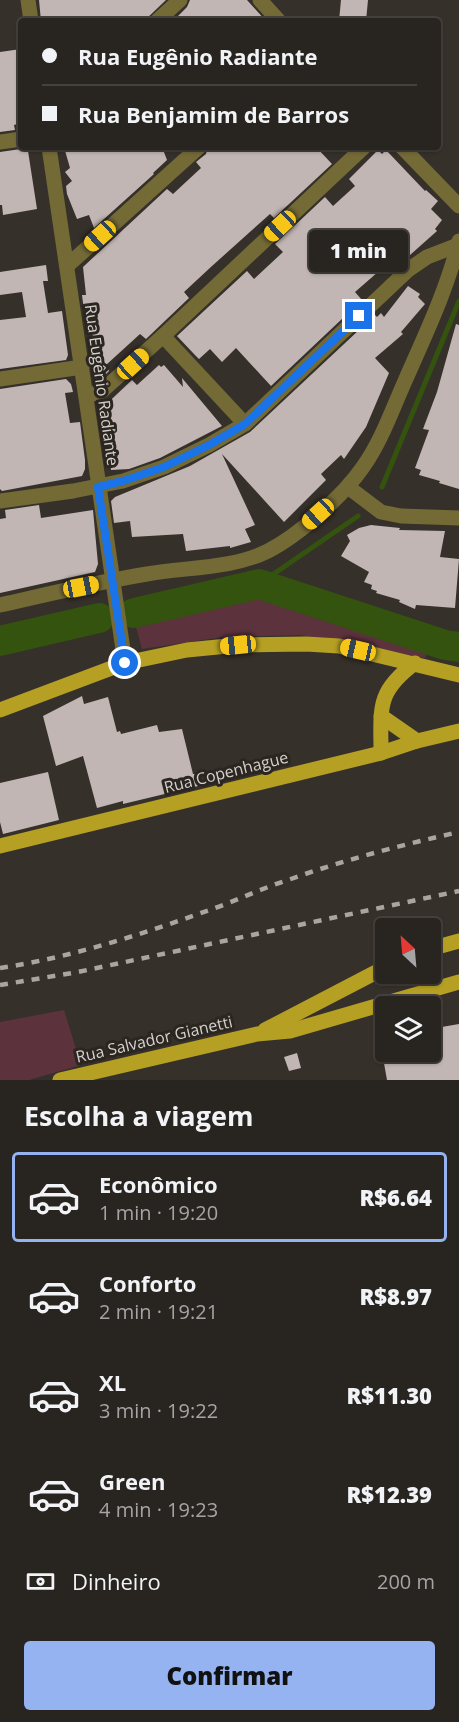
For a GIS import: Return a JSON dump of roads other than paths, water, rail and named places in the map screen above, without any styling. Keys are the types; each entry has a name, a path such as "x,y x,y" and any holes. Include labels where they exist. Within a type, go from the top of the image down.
{"main road":[{"path":"0,710 125,663 187,650 238,645 339,646 459,675"},
{"path":"381,753 381,716 385,694 392,681 415,663"},
{"path":"381,716 417,741"},
{"name":"Rua Copenhague","path":"0,846 381,753 459,731"},
{"path":"441,946 459,941"},
{"name":"Rua Salvador Gianetti","path":"257,1034 375,973"},
{"name":"Rua Salvador Gianetti","path":"60,1080 257,1034 290,1031 459,982"}],"street":[{"path":"28,0 31,18"},
{"path":"160,18 180,0"},
{"path":"260,0 276,18"},
{"path":"0,142 18,139"},
{"name":"Rua Eugênio Radiante","path":"49,150 125,663"},
{"path":"67,266 196,150"},
{"path":"86,396 102,391 360,150"},
{"path":"405,150 459,206"},
{"path":"0,501 98,487 123,481 164,467 209,445 245,424 408,270 427,257 459,243"},
{"path":"0,605 114,588 147,574 227,563 268,551 354,492 439,303 459,243"},
{"path":"163,336 245,424"},
{"path":"0,379 82,367"},
{"path":"354,492 381,511 401,516 459,518"}],"waterway":[{"path":"382,487 459,301"},
{"path":"259,584 358,516"},
{"path":"134,613 259,584 445,645 459,647"},
{"path":"0,641 99,618"}],"railway":[{"path":"0,968 55,958 109,943 224,905 330,866 459,832"},
{"path":"0,985 78,972 459,891"}]}
